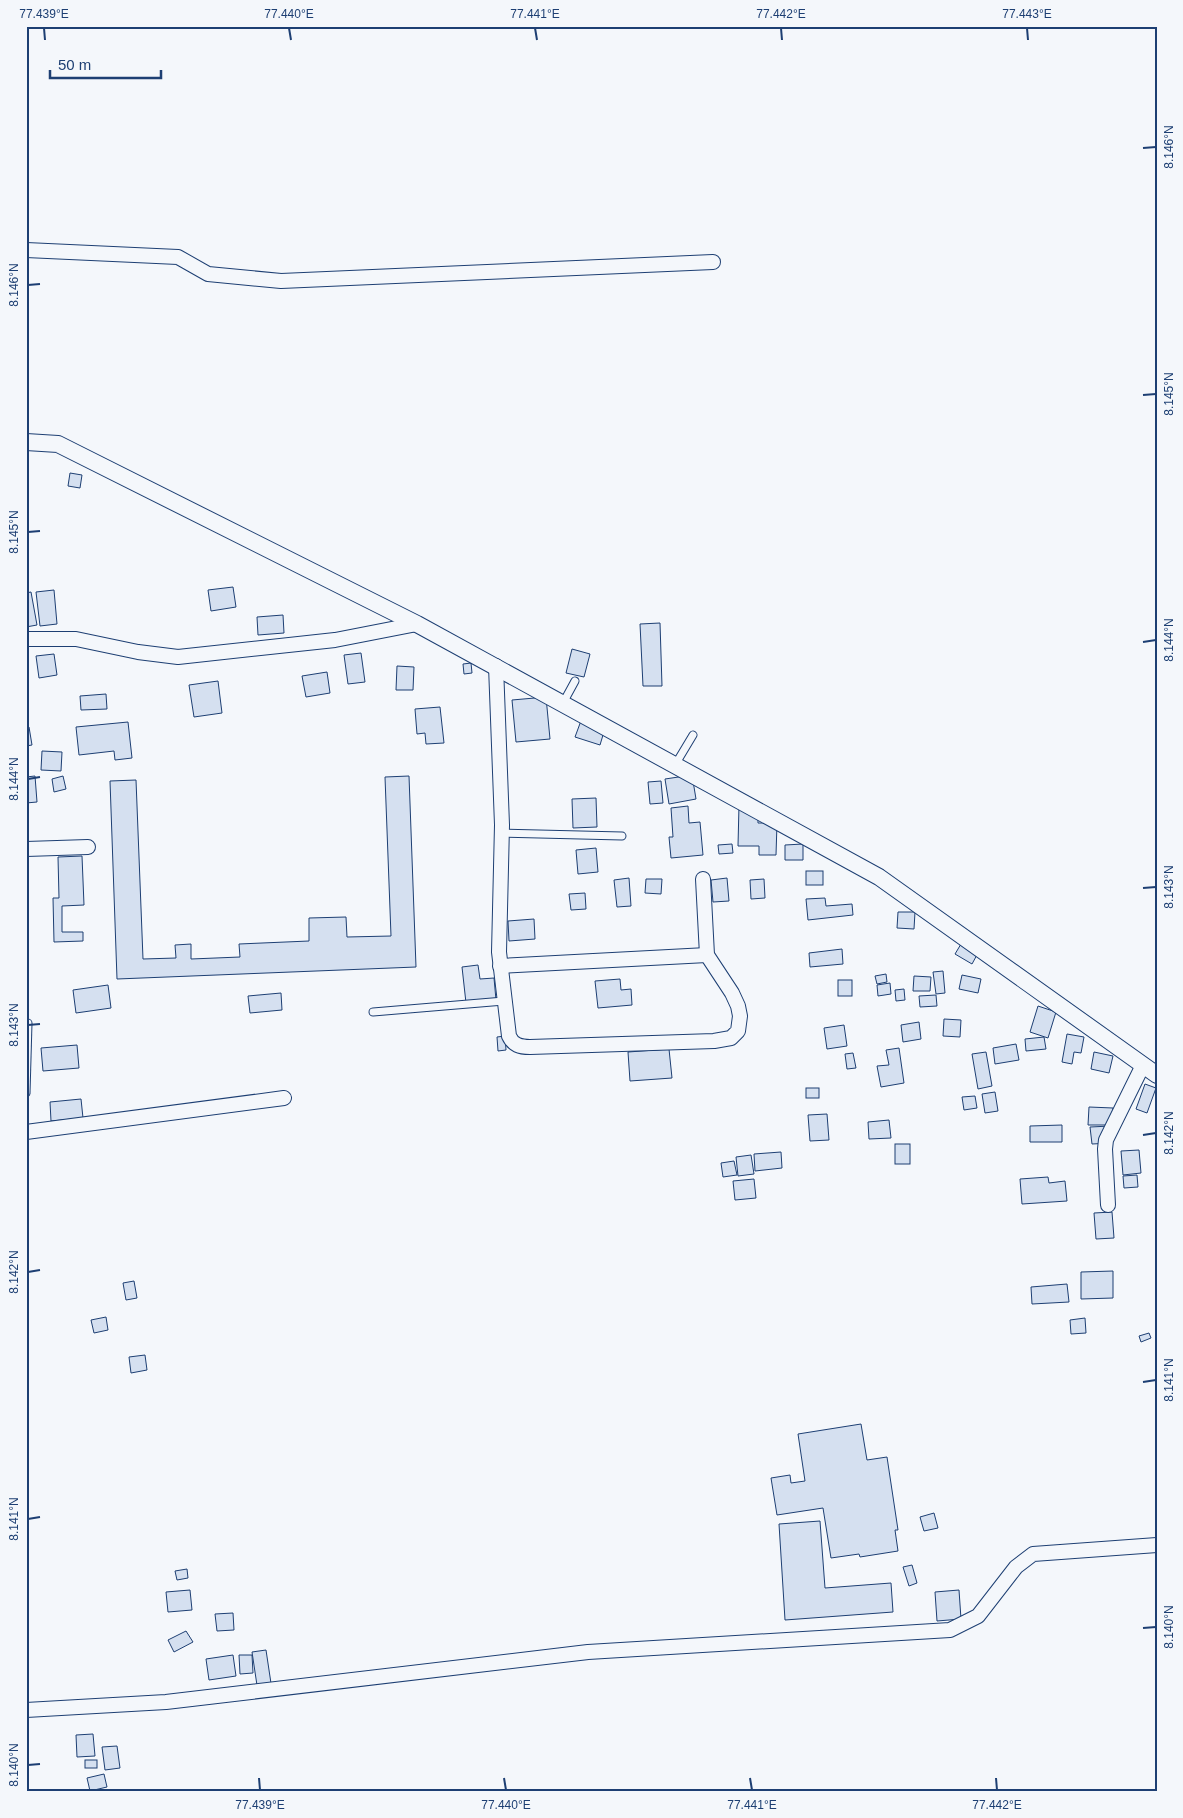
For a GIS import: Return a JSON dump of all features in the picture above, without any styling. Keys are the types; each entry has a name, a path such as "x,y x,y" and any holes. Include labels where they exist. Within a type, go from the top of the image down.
{"street":[{"path":"26,250 178,257 208,274 282,281 713,262"},
{"path":"26,442 58,444 417,624 496,666 566,697 878,877 1150,1070 1106,1140 1108,1205"},
{"path":"26,639 76,639 138,652 178,657 335,640 417,624"},
{"path":"496,666 502,833 500,966 509,1036 513,1043 524,1047 714,1041 731,1038 738,1031 740,1023 738,1006 732,993 707,956 703,879"},
{"path":"26,849 88,847"},
{"path":"500,966 707,956"},
{"path":"26,1132 284,1098"},
{"path":"26,1710 166,1702 588,1652 950,1630 978,1616 1016,1567 1033,1554 1157,1546"}],"lane":[{"path":"566,697 575,681"},
{"path":"678,760 693,735"},
{"path":"502,833 622,836"},
{"path":"374,1012 504,1001"},
{"path":"26,1093 28,1023"}],"building":[{"path":"70,473 82,475 80,488 68,486"},
{"path":"233,587 236,607 211,611 208,590"},
{"path":"54,590 57,624 40,626 36,592"},
{"path":"31,592 37,625 26,627 26,593"},
{"path":"283,615 284,633 258,635 257,617"},
{"path":"660,623 662,686 643,686 640,624"},
{"path":"572,649 590,654 584,677 566,673"},
{"path":"361,653 365,682 348,684 344,655"},
{"path":"54,654 57,675 39,678 36,656"},
{"path":"471,663 472,673 464,674 463,664"},
{"path":"397,666 414,667 413,690 396,690"},
{"path":"327,672 330,693 306,697 302,676"},
{"path":"218,681 222,713 194,717 189,685"},
{"path":"106,694 107,709 81,710 80,696"},
{"path":"546,697 550,739 516,742 512,700"},
{"path":"440,707 444,743 426,744 425,733 417,734 415,709"},
{"path":"582,718 606,725 600,745 575,737"},
{"path":"128,722 132,758 115,760 114,751 79,755 76,727"},
{"path":"29,727 32,745 26,746 26,728"},
{"path":"42,751 62,752 61,771 41,770"},
{"path":"692,775 696,799 669,804 665,779"},
{"path":"35,776 37,802 26,803 26,777"},
{"path":"63,776 66,789 54,792 52,779"},
{"path":"409,776 416,967 117,979 110,781 136,780 143,959 176,958 175,945 191,944 191,959 240,957 239,944 309,941 309,918 346,917 347,937 391,936 385,777"},
{"path":"661,781 663,803 650,804 648,782"},
{"path":"596,798 597,827 573,828 572,799"},
{"path":"739,805 758,806 758,823 777,823 776,855 759,855 759,846 738,846"},
{"path":"688,806 689,823 700,822 703,855 671,858 669,837 673,837 671,808"},
{"path":"732,844 733,853 719,854 718,845"},
{"path":"803,844 803,860 785,860 785,845"},
{"path":"596,848 598,872 578,874 576,850"},
{"path":"82,856 84,905 62,906 62,932 83,932 83,941 54,942 53,898 59,898 58,857"},
{"path":"806,871 823,871 823,885 806,885"},
{"path":"629,878 631,906 617,907 614,880"},
{"path":"727,878 729,901 713,902 711,880"},
{"path":"646,879 662,879 661,894 645,893"},
{"path":"764,879 765,898 751,899 750,880"},
{"path":"585,893 586,909 571,910 569,894"},
{"path":"825,898 826,906 852,904 853,915 808,920 806,899"},
{"path":"898,912 915,912 914,929 897,928"},
{"path":"534,919 535,939 509,941 508,921"},
{"path":"961,944 978,953 972,964 955,954"},
{"path":"842,949 843,964 810,967 809,953"},
{"path":"478,965 480,979 494,978 496,1000 466,1003 462,967"},
{"path":"943,971 945,993 936,994 933,972"},
{"path":"886,974 887,982 877,984 875,976"},
{"path":"962,975 981,979 978,993 959,989"},
{"path":"914,976 931,977 930,991 913,991"},
{"path":"620,979 621,990 631,989 632,1005 598,1008 595,981"},
{"path":"838,980 852,980 852,996 838,996"},
{"path":"890,983 891,994 878,996 877,985"},
{"path":"108,985 111,1008 76,1013 73,990"},
{"path":"904,989 905,1000 896,1001 895,990"},
{"path":"281,993 282,1010 250,1013 248,996"},
{"path":"936,995 937,1006 920,1007 919,996"},
{"path":"1038,1006 1056,1012 1048,1038 1030,1032"},
{"path":"944,1019 961,1020 960,1037 943,1036"},
{"path":"919,1022 921,1039 903,1042 901,1025"},
{"path":"844,1025 847,1046 827,1049 824,1028"},
{"path":"1067,1034 1084,1037 1081,1053 1074,1052 1072,1064 1062,1062"},
{"path":"505,1036 506,1050 498,1051 497,1037"},
{"path":"1044,1037 1046,1049 1026,1051 1025,1039"},
{"path":"1016,1044 1019,1060 995,1064 993,1048"},
{"path":"77,1045 79,1068 43,1071 41,1048"},
{"path":"899,1048 904,1083 881,1087 877,1066 889,1065 886,1050"},
{"path":"669,1049 672,1078 630,1081 628,1052"},
{"path":"986,1052 992,1086 978,1089 972,1054"},
{"path":"1094,1052 1113,1056 1109,1073 1091,1069"},
{"path":"853,1053 856,1068 847,1069 845,1054"},
{"path":"1145,1084 1156,1088 1147,1113 1136,1109"},
{"path":"806,1088 819,1088 819,1098 806,1098"},
{"path":"995,1092 998,1111 985,1113 982,1094"},
{"path":"975,1096 977,1108 964,1110 962,1097"},
{"path":"81,1099 83,1118 51,1121 50,1102"},
{"path":"1089,1107 1113,1108 1112,1125 1088,1125"},
{"path":"827,1114 829,1140 810,1141 808,1115"},
{"path":"889,1120 891,1138 869,1139 868,1122"},
{"path":"1062,1125 1062,1142 1030,1142 1030,1126"},
{"path":"1111,1126 1112,1143 1092,1144 1090,1127"},
{"path":"895,1144 910,1144 910,1164 895,1164"},
{"path":"1139,1150 1141,1173 1123,1175 1121,1151"},
{"path":"781,1152 782,1168 755,1171 754,1154"},
{"path":"751,1155 754,1174 738,1176 736,1157"},
{"path":"734,1161 737,1175 723,1177 721,1163"},
{"path":"1137,1175 1138,1187 1124,1188 1123,1176"},
{"path":"1048,1177 1049,1183 1065,1181 1067,1201 1022,1204 1020,1179"},
{"path":"754,1179 756,1198 735,1200 733,1181"},
{"path":"1112,1212 1114,1238 1096,1239 1094,1213"},
{"path":"1113,1271 1113,1298 1081,1299 1081,1272"},
{"path":"134,1281 137,1298 126,1300 123,1283"},
{"path":"1067,1284 1069,1302 1032,1304 1031,1287"},
{"path":"106,1317 108,1330 94,1333 91,1320"},
{"path":"1085,1318 1086,1333 1071,1334 1070,1320"},
{"path":"1149,1333 1151,1338 1141,1342 1139,1336"},
{"path":"145,1355 147,1370 131,1373 129,1357"},
{"path":"861,1424 867,1460 887,1457 898,1530 895,1530 898,1551 860,1557 859,1554 831,1558 823,1508 777,1515 771,1478 790,1475 791,1483 805,1481 798,1434"},
{"path":"934,1513 938,1528 924,1531 920,1517"},
{"path":"820,1521 825,1588 891,1583 893,1612 785,1620 779,1524"},
{"path":"912,1565 917,1583 909,1586 903,1567"},
{"path":"187,1569 188,1578 177,1580 175,1571"},
{"path":"190,1590 192,1610 168,1612 166,1592"},
{"path":"959,1590 961,1619 937,1621 935,1592"},
{"path":"233,1613 234,1630 217,1631 215,1614"},
{"path":"186,1631 193,1642 174,1652 168,1640"},
{"path":"266,1650 272,1690 258,1692 252,1652"},
{"path":"233,1655 236,1676 209,1680 206,1659"},
{"path":"239,1655 252,1655 253,1673 240,1674"},
{"path":"93,1734 95,1756 77,1757 76,1735"},
{"path":"117,1746 120,1768 105,1770 102,1747"},
{"path":"85,1760 97,1760 97,1768 85,1768"},
{"path":"104,1774 107,1787 90,1791 87,1778"}]}
